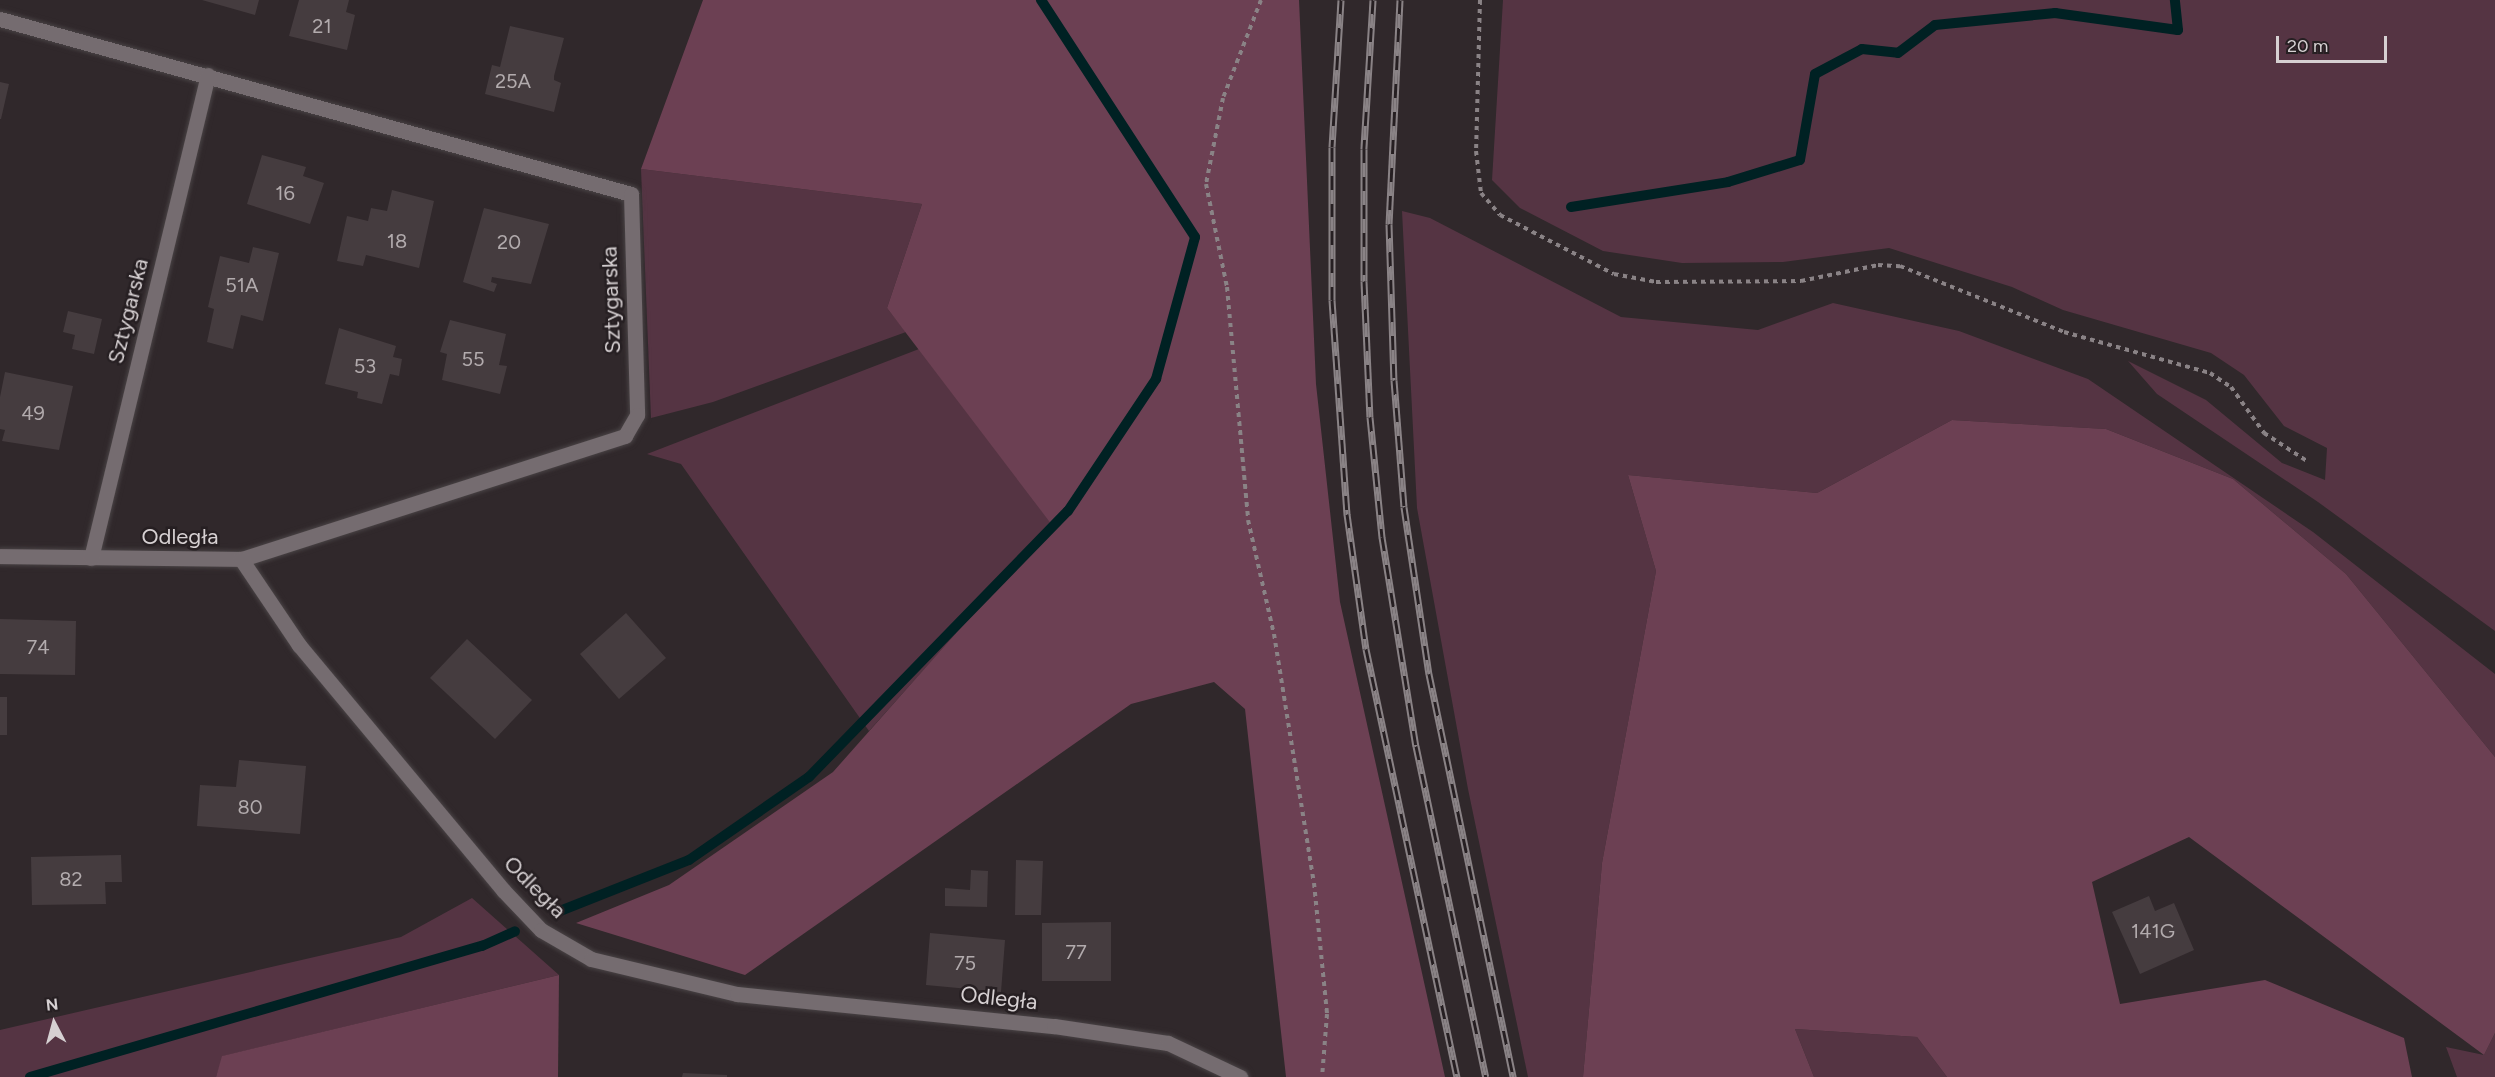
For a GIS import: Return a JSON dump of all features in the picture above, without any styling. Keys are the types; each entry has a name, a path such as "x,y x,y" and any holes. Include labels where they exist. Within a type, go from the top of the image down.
{"street":[{"name":"Sztygarska","path":"0,20 208,75 631,194 637,415 625,436 240,559"},
{"name":"Sztygarska","path":"92,558 208,75"},
{"name":"Odległa","path":"0,556 240,559 293,637 503,890 541,930 591,959 737,994 1054,1026 1168,1043 1240,1077"}],"path":[{"path":"1261,0 1223,98 1206,184 1227,287 1248,520 1274,634 1314,883 1328,1014 1322,1077"},
{"path":"1480,0 1476,151 1481,193 1500,215 1614,274 1656,282 1801,281 1878,265 1900,266 2064,332 2210,373 2231,387 2265,433 2307,461"}],"shaded area":[{"path":"703,0 1299,0 1316,384 1340,602 1445,1077 1286,1077 1245,709 1214,682 1131,704 745,975 576,923 669,885 833,772 1052,525 887,308 922,204 641,169"},
{"path":"1503,0 2495,0 2495,631 2318,502 2157,394 2128,361 2206,400 2282,463 2325,480 2327,448 2284,426 2244,375 2211,353 2063,310 2012,287 1889,248 1783,262 1682,263 1603,251 1520,208 1492,180"},
{"path":"641,169 922,204 887,308 906,332 713,402 651,418"},
{"path":"1402,211 1430,218 1621,317 1758,330 1833,303 1959,331 2088,379 2313,532 2495,674 2495,757 2346,574 2233,479 2106,429 1952,420 1817,493 1628,475 1656,571 1602,863 1583,1077 1528,1077 1468,789 1417,508"},
{"path":"919,349 1053,525 869,731 681,464 647,454"},
{"path":"1952,420 2106,429 2233,479 2346,574 2495,757 2495,1033 2484,1055 2189,837 2092,882 2120,1004 2265,980 2404,1038 2412,1077 1947,1077 1917,1037 1795,1029 1814,1077 1583,1077 1602,863 1656,571 1628,475 1817,493"},
{"path":"472,898 559,975 223,1056 216,1077 0,1077 0,1030 401,937"},
{"path":"559,975 558,1077 216,1077 222,1056"},
{"path":"1795,1029 1917,1037 1947,1077 1814,1077"},
{"path":"2495,1033 2495,1077 2457,1077 2446,1047 2484,1055"}],"building":[{"path":"202,0 259,0 255,15"},
{"path":"299,0 349,0 346,12 355,15 347,50 289,36"},
{"path":"510,26 564,38 554,76 554,80 561,83 554,112 485,94 492,65 500,67"},
{"path":"0,82 9,84 1,119 0,119"},
{"path":"262,155 306,167 303,176 324,183 310,224 247,204"},
{"path":"392,190 434,201 419,268 366,255 363,266 337,261 347,216 368,221 371,208 387,211"},
{"path":"484,208 549,224 531,284 492,277 491,282 497,284 494,292 463,282"},
{"path":"253,247 279,253 263,321 241,315 233,349 207,342 214,309 208,307 220,256 249,263"},
{"path":"68,311 102,319 94,354 72,349 75,335 63,332"},
{"path":"450,320 506,334 499,365 507,366 500,394 442,380 447,354 440,352"},
{"path":"339,328 396,346 393,357 402,359 399,376 390,374 382,404 357,398 358,392 325,384"},
{"path":"5,372 73,386 59,450 2,441 5,430 0,429 0,397"},
{"path":"626,613 666,658 619,699 580,654"},
{"path":"0,619 76,621 75,675 0,674"},
{"path":"467,639 532,700 495,739 430,678"},
{"path":"0,697 7,697 7,735 0,735"},
{"path":"239,760 306,766 300,834 197,826 200,785 236,787"},
{"path":"121,855 122,882 105,882 106,904 32,905 31,857"},
{"path":"1016,860 1043,861 1041,915 1015,915"},
{"path":"971,870 988,871 987,907 945,906 945,888 970,890"},
{"path":"2149,896 2155,911 2174,903 2194,950 2140,974 2112,912"},
{"path":"1111,922 1111,981 1042,981 1042,923"},
{"path":"930,933 1005,940 1001,992 926,985"},
{"path":"683,1073 727,1075 727,1077 682,1077"}],"waterway":[{"path":"560,911 689,860 809,777 1068,511 1156,379 1195,237 1041,0"},
{"path":"1571,207 1728,182 1800,160 1815,74 1862,49 1898,53 1935,25 2055,13 2178,30 2175,0"},
{"path":"30,1077 482,946 515,931"}],"railway":[{"path":"1341,0 1332,147 1332,300 1347,514 1366,649 1457,1077"},
{"path":"1373,0 1364,149 1364,281 1370,417 1382,537 1416,746 1486,1077"},
{"path":"1400,0 1389,224 1394,380 1404,507 1429,674 1513,1077"}]}
